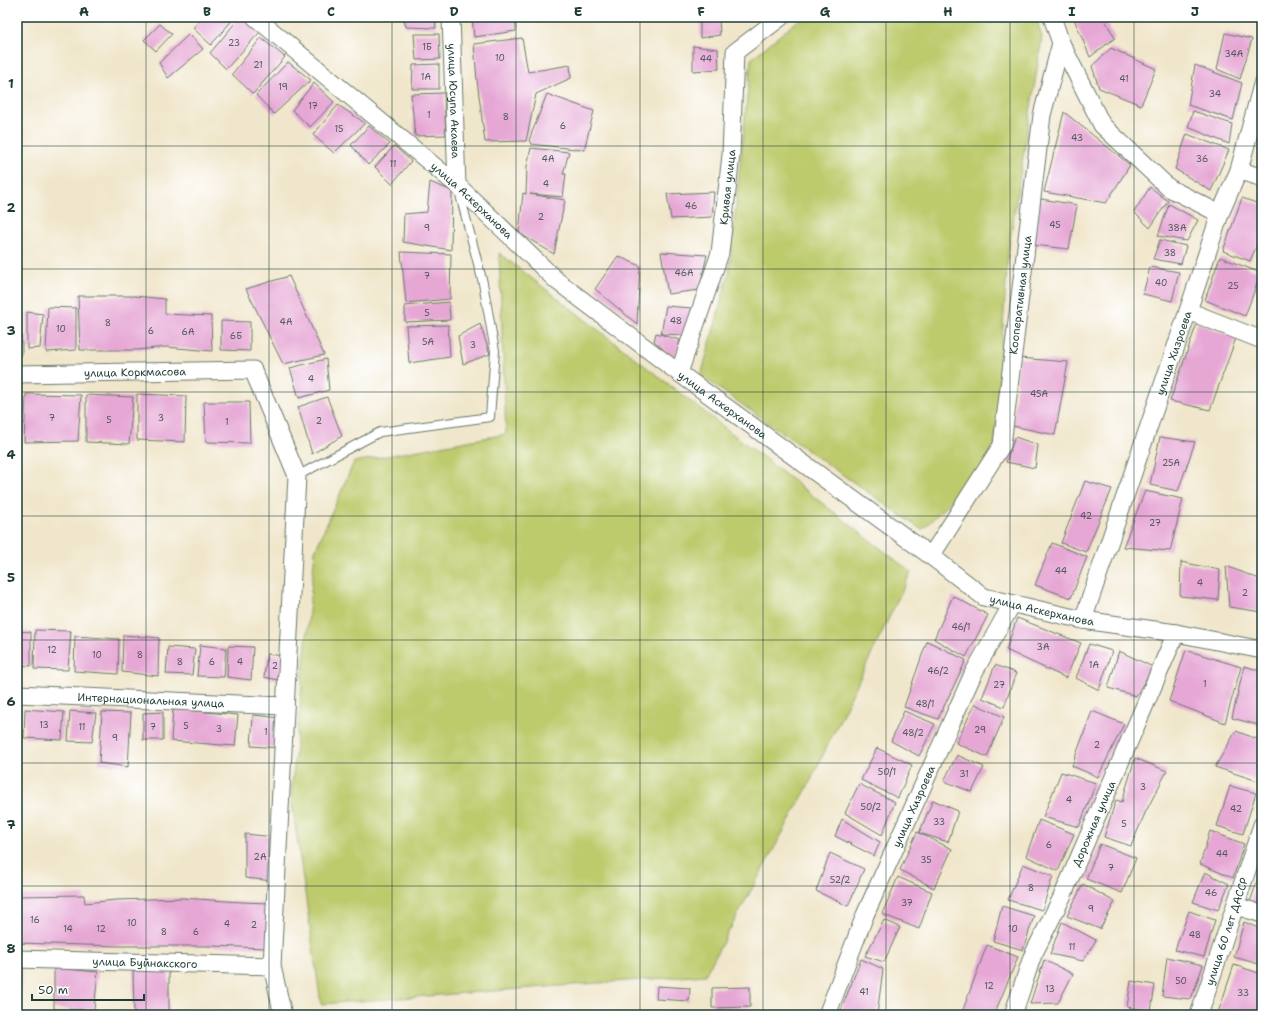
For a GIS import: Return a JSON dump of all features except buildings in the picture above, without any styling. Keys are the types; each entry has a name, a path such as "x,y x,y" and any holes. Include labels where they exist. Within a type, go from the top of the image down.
{"street":[{"name":"улица Аскерханова","path":"255,17 457,185 557,281 679,373 931,556 984,597 1083,620 1176,633 1262,650"},
{"name":"улица Юсупа Акаева","path":"451,17 457,185"},
{"name":"Кривая улица","path":"679,373 720,253 731,155 735,52 781,17"},
{"path":"1052,17 1061,42 1102,125 1169,188 1220,214"},
{"name":"Кооперативная улица","path":"931,556 1002,445 1042,115 1061,42"},
{"name":"улица Хизроева","path":"1083,620 1220,214 1239,170 1262,85"},
{"path":"1239,170 1262,178"},
{"path":"1188,311 1262,340"},
{"name":"улица Коркмасова","path":"17,374 253,370 297,476"},
{"path":"283,1015 272,966 297,476"},
{"name":"улица Хизроева","path":"827,1015 865,915 966,689 1012,604"},
{"name":"Дорожная улица","path":"1013,1015 1032,957 1062,896 1176,633"},
{"name":"Интернациональная улица","path":"17,694 285,706"},
{"name":"улица 60 лет ДАССР","path":"1199,1015 1262,825"},
{"path":"1236,906 1262,914"},
{"name":"улица Буйнакского","path":"17,959 272,966"}],"lane":[{"path":"297,476 380,432 490,417 495,351 483,283 457,185"}],"green space":[{"path":"802,17 1036,17 1042,37 1008,253 994,458 922,530 701,376 729,273 751,59"},
{"path":"499,253 911,572 807,788 705,975 321,1004 291,796 315,551 354,462 506,434"}]}
